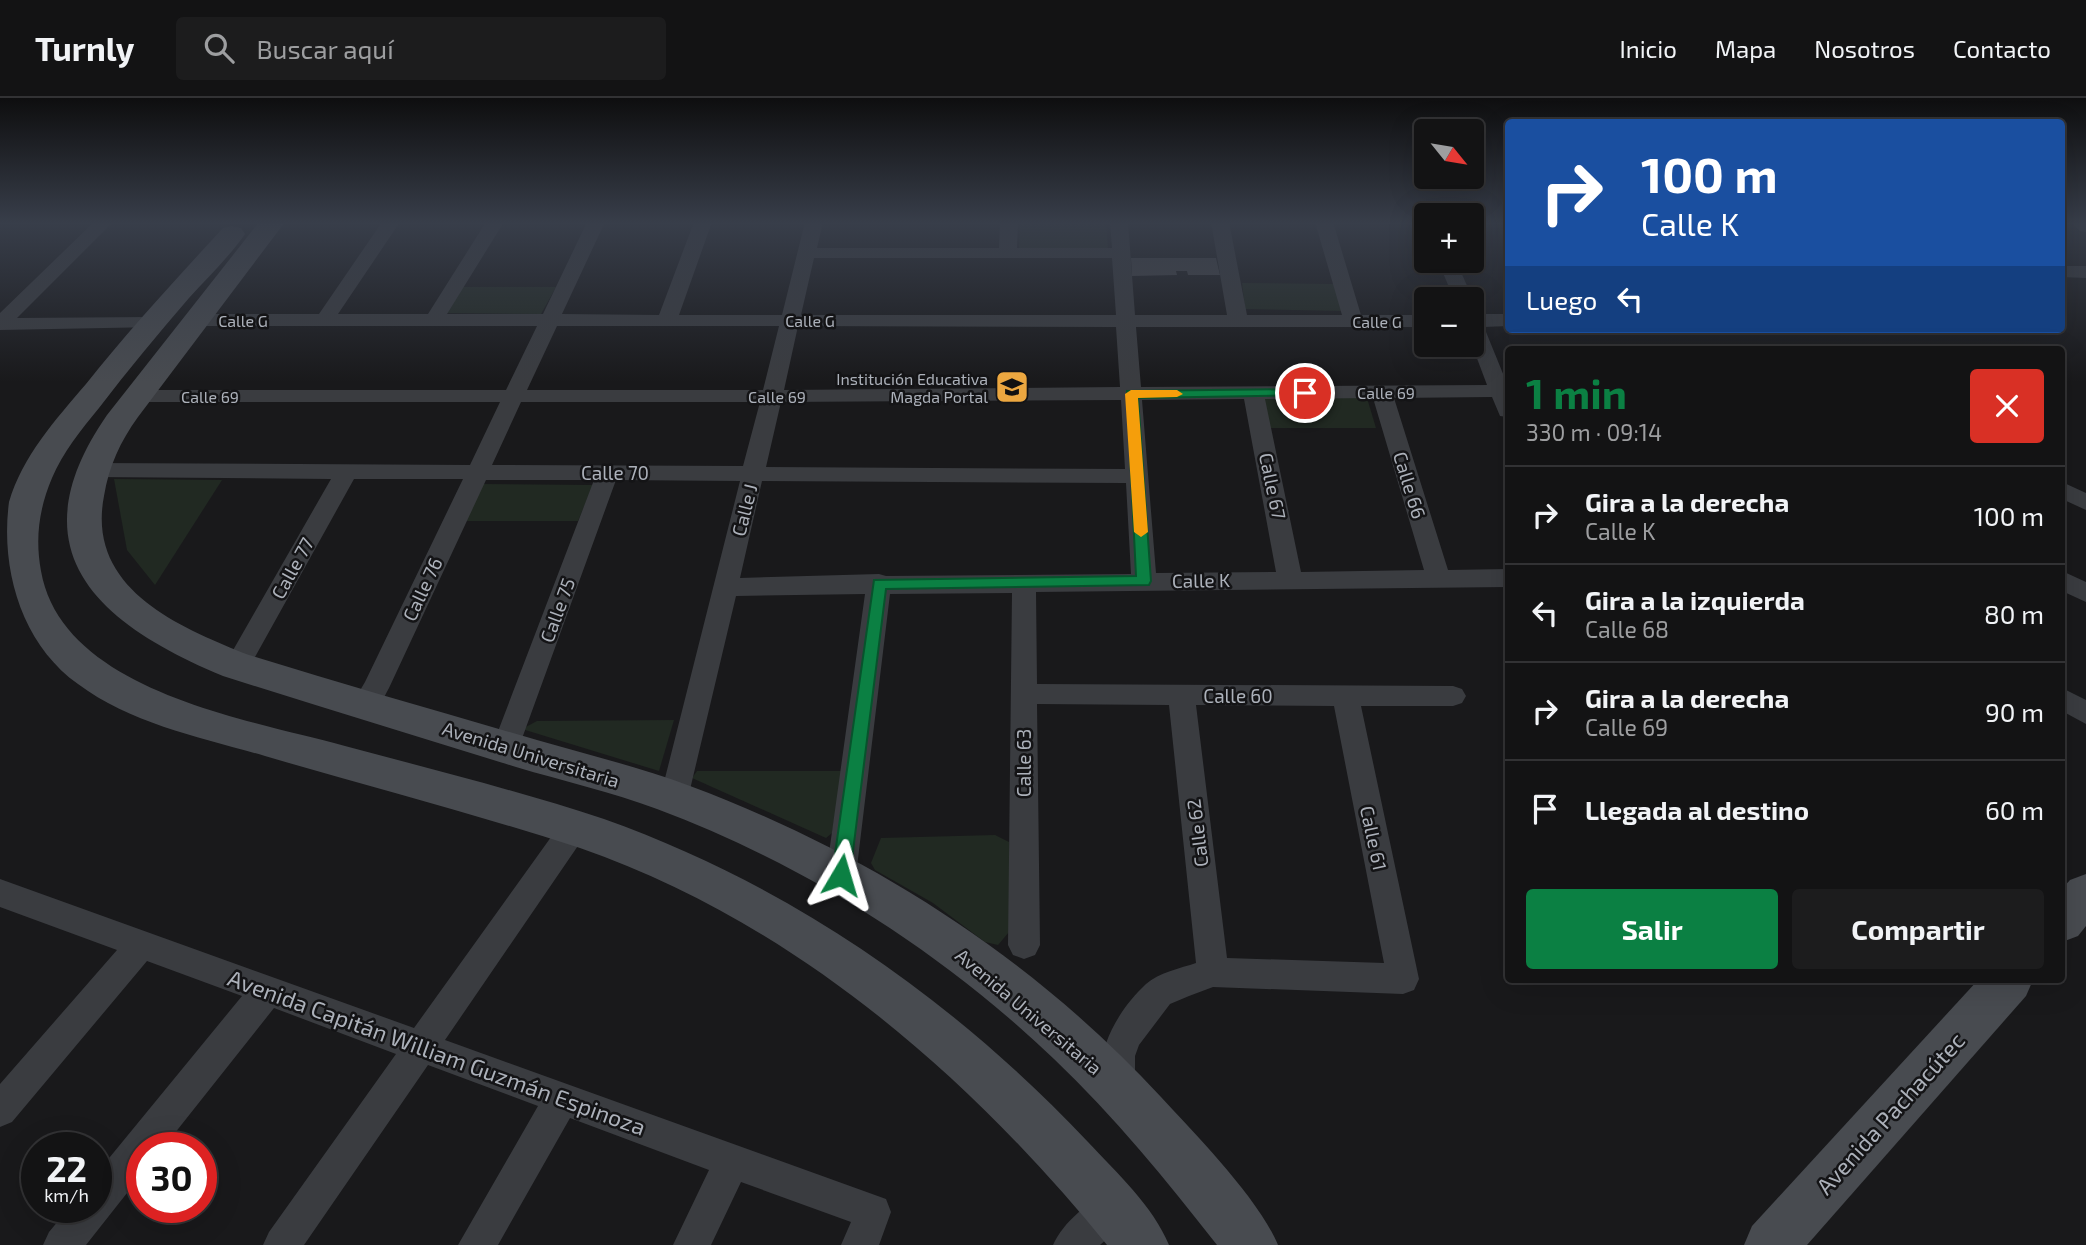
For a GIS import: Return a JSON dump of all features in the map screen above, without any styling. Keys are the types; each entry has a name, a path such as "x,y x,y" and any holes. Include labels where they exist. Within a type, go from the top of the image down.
{"street":[{"path":"3,297 25,276"},
{"path":"0,324 49,276"},
{"path":"194,276 150,323 62,434 35,478 22,519 19,556 27,594 47,632 80,666 120,692 175,714 574,828 652,857 738,898 811,940 887,992 942,1036 1034,1119 1142,1245"},
{"name":"Avenida Universitaria","path":"229,276 193,320 110,435 92,470 84,509 86,543 99,575 122,604 155,629 194,649 237,666 674,798 759,834 841,875 898,909 992,976 1054,1027 1118,1088 1200,1179 1251,1245"},
{"path":"325,319 355,276"},
{"path":"434,320 462,276"},
{"name":"Calle 76","path":"366,704 376,688 570,276"},
{"path":"667,320 683,276"},
{"name":"Calle J","path":"674,798 801,276"},
{"path":"1123,276 1144,581"},
{"path":"1230,276 1238,321"},
{"path":"1340,276 1353,321"},
{"path":"3,297 30,294"},
{"name":"Calle G","path":"193,320 1414,321"},
{"path":"1484,321 1505,320"},
{"path":"0,324 150,323"},
{"path":"1484,345 1505,358"},
{"path":"1484,351 1505,401"},
{"name":"Calle 69","path":"138,396 1382,392 1505,401"},
{"name":"Calle 66","path":"1382,392 1438,578"},
{"name":"Calle 67","path":"1253,393 1290,580"},
{"name":"Calle 70","path":"92,470 1137,476"},
{"name":"Calle 77","path":"237,666 347,471"},
{"name":"Calle 75","path":"506,747 608,472"},
{"path":"2065,492 2086,502"},
{"name":"Calle K","path":"725,587 879,583 1505,578"},
{"name":"Calle 63","path":"1024,582 1024,945"},
{"path":"2065,582 2086,593"},
{"path":"841,875 879,583"},
{"name":"Calle 60","path":"1023,694 1453,696"},
{"name":"Calle 62","path":"1181,695 1213,972"},
{"name":"Calle 61","path":"1345,696 1404,979"},
{"path":"2065,700 2086,713"},
{"path":"282,1245 574,828"},
{"name":"Avenida Capitán William Guzmán Espinoza","path":"0,893 733,1160 867,1228"},
{"path":"2065,918 2086,894"},
{"path":"0,1110 141,945"},
{"path":"1118,1088 1118,1056 1126,1035 1141,1013 1160,993 1213,972 1404,979"},
{"name":"Avenida Pachacútec","path":"1771,1245 2006,983"},
{"path":"112,1183 268,990"},
{"path":"477,1245 562,1098"},
{"path":"692,1245 733,1160"},
{"path":"1072,1245 1113,1209"},
{"path":"62,1245 80,1223"}],"shaded area":[{"path":"1242,283 1336,284 1342,311 1245,309"},
{"path":"460,287 556,287 541,314 444,313"},
{"path":"1262,398 1367,398 1376,428 1268,428"},
{"path":"114,479 222,480 155,585 127,550"},
{"path":"481,484 593,485 578,521 462,521"},
{"path":"674,720 659,771 522,729 537,721"},
{"path":"697,771 842,771 832,833 826,838 692,778"},
{"path":"995,835 1009,842 1009,932 998,945 985,942 933,903 875,870 871,863 881,838"}],"slow traffic":[{"path":"1141,532 1131,394 1177,394"}],"place":[{"name":"Institución Educativa Magda Portal","path":"1012,387"}],"route":[{"path":"841,875 879,583 1144,581 1131,394 1305,393"}]}
